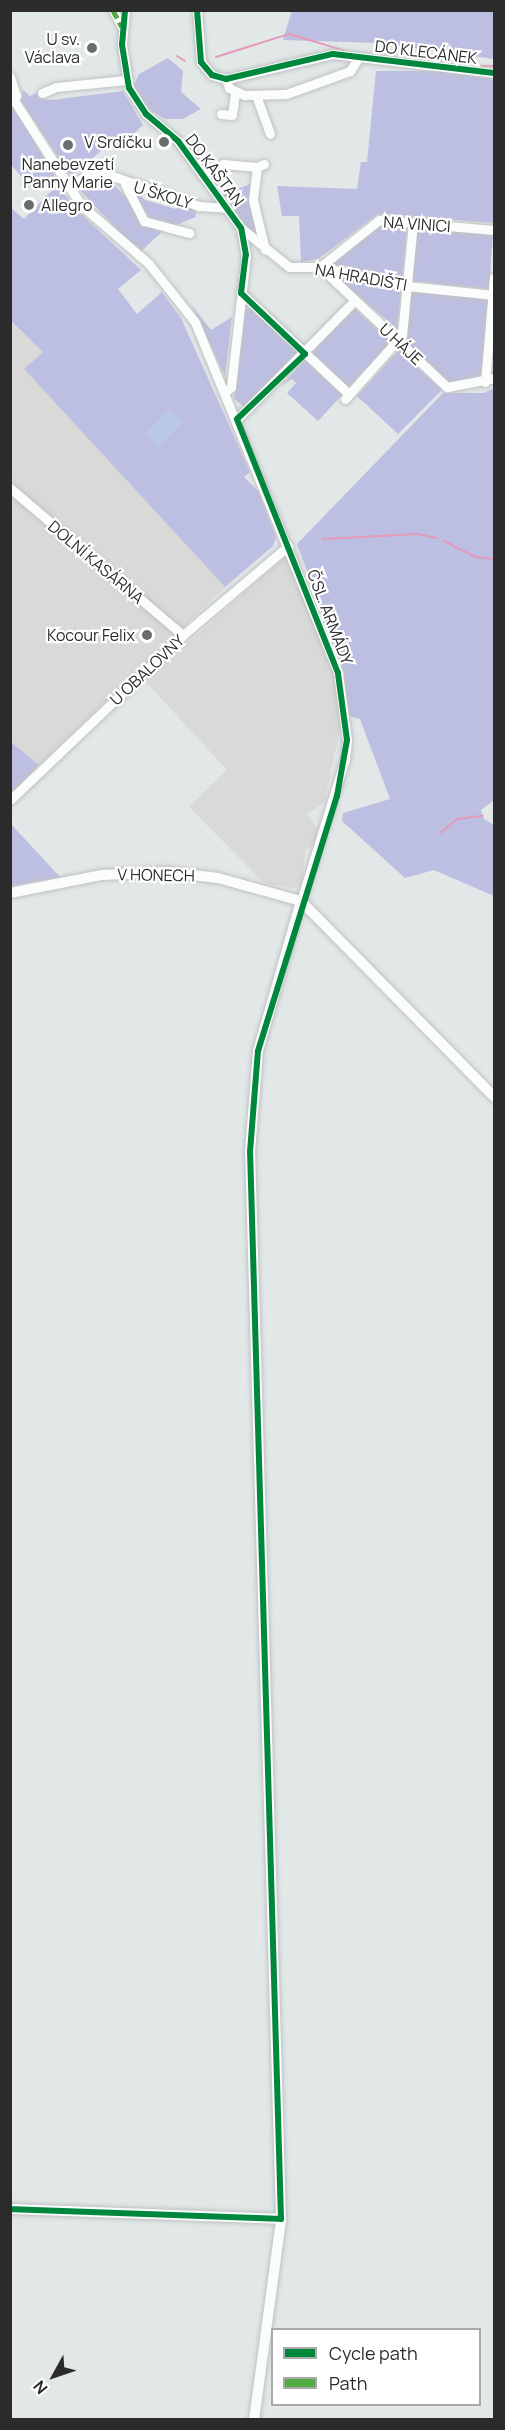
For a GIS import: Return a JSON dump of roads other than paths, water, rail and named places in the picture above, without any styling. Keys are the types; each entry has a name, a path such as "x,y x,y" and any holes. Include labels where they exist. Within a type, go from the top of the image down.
{"street":[{"path":"113,10 122,27"},
{"path":"42,93 56,87 126,80 122,27 125,10"},
{"path":"197,10 201,62 212,75 226,79 235,93 232,115 222,114"},
{"name":"DO KLECÁNEK","path":"226,79 316,55 495,73"},
{"path":"235,93 257,98 286,94 350,71 358,58"},
{"path":"10,77 16,96 12,96"},
{"name":"DO KAŠTAN","path":"126,80 142,110 178,141 241,228 246,255 231,387 226,391"},
{"name":"ČSL. ARMÁDY","path":"12,96 69,187 92,217 149,264 174,293 208,345 338,673 347,740 337,796 301,901"},
{"path":"257,98 270,134"},
{"path":"205,176 223,164 261,166 253,201 265,250"},
{"name":"U ŠKOLY","path":"69,187 92,172 211,209 226,208"},
{"path":"125,184 144,221 189,233"},
{"name":"NA VINICI","path":"320,267 379,220 495,230"},
{"path":"241,293 347,396 399,342 413,223"},
{"name":"NA HRADIŠTI","path":"241,228 265,250 289,267 320,267 407,286 494,295"},
{"name":"U HÁJE","path":"320,267 447,387 485,382 495,378"},
{"path":"485,382 495,277"},
{"path":"237,419 305,354 354,300"},
{"name":"DOLNÍ KASÁRNA","path":"10,488 183,635"},
{"name":"U OBALOVNY","path":"10,800 183,635 288,546"},
{"name":"V HONECH","path":"10,892 102,875 160,872 218,878 301,901"},
{"path":"254,2420 281,2219 250,1152 258,1051 301,901 495,1097"},
{"path":"10,2209 281,2219"}],"waterway":[{"path":"216,57 289,34 346,51"},
{"path":"177,56 185,61"},
{"path":"474,66 494,66"},
{"path":"323,539 418,534 437,538"},
{"path":"444,541 475,557 494,559"},
{"path":"440,833 457,819 483,816"}],"place":[{"name":"U sv. Václava","path":"92,48"},
{"name":"V Srdíčku","path":"164,142"},
{"name":"Nanebevzetí Panny Marie","path":"68,145"},
{"name":"Allegro","path":"29,205"},
{"name":"Kocour Felix","path":"147,635"}]}
